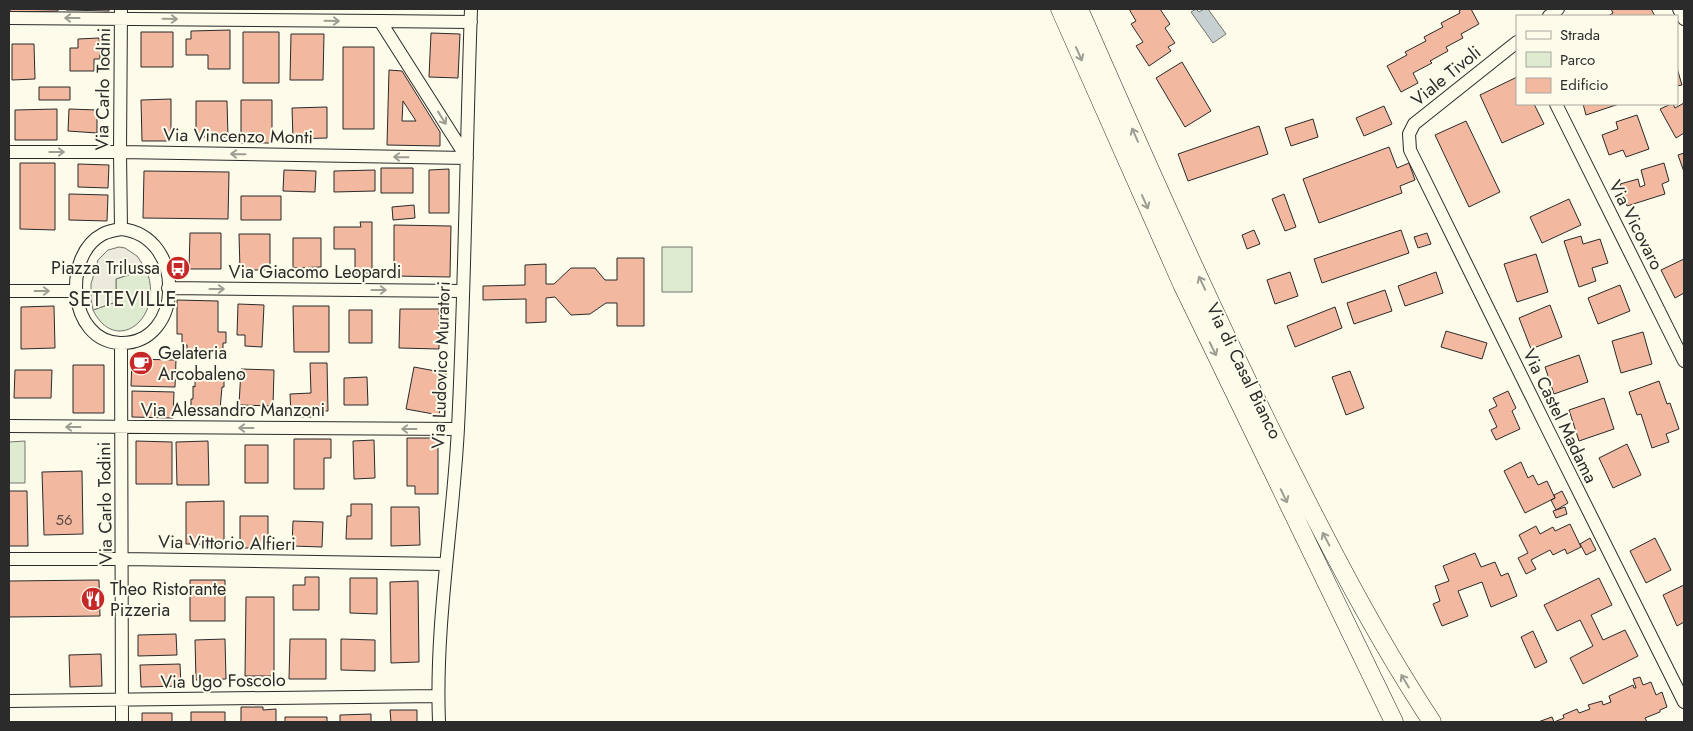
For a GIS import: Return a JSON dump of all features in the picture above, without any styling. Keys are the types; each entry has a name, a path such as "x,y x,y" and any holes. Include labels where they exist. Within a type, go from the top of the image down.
{"main road":[{"name":"Via di Casal Bianco","path":"1060,9 1182,284 1394,722"},
{"name":"Via di Casal Bianco","path":"1079,9 1200,279 1312,513 1373,627 1432,722"}],"street":[{"name":"Via Ludovico Muratori","path":"439,722 438,696 445,564 458,429 471,9"},
{"path":"1679,9 1684,19"},
{"path":"9,18 121,14 471,22"},
{"name":"Via Carlo Todini","path":"121,14 121,229"},
{"path":"380,21 467,158"},
{"name":"Viale Tivoli","path":"1408,144 1409,134 1414,124 1516,43"},
{"name":"Via Vicovaro","path":"1556,105 1684,361"},
{"name":"Via Castel Madama","path":"1408,144 1684,702"},
{"name":"Via Vincenzo Monti","path":"9,152 467,158"},
{"path":"121,229 140,234 157,247 165,264 168,288 165,312 151,334 140,340 121,343 106,339 90,328 80,312 76,290 79,267 88,248 102,234 121,229"},
{"name":"Via Giacomo Leopardi","path":"168,288 462,291"},
{"path":"9,291 76,290"},
{"name":"Via Carlo Todini","path":"121,343 122,722"},
{"name":"Via Alessandro Manzoni","path":"9,426 458,429"},
{"name":"Via Vittorio Alfieri","path":"9,559 445,564"},
{"name":"Via Ugo Foscolo","path":"9,701 438,696"}],"green space":[{"path":"662,247 692,247 692,292 662,292"},
{"path":"146,269 150,286 149,302 144,315 136,325 125,330 114,330 103,324 93,310 116,302 116,279"},
{"path":"25,441 25,483 9,483 9,442"}],"shaded area":[{"path":"1196,9 1199,12 1208,9 1226,34 1213,43 1191,12"},
{"path":"119,247 125,248 137,256 146,269 116,279 116,302 93,310 91,284 98,260 108,250"}],"building":[{"path":"10,9 58,9 58,11 10,12"},
{"path":"109,9 109,11 66,10"},
{"path":"1129,9 1160,9 1170,24 1165,28 1175,43 1168,47 1171,51 1149,66 1136,46 1143,42 1131,24 1136,21"},
{"path":"1471,9 1479,24 1461,34 1463,38 1446,47 1448,51 1430,61 1432,63 1413,73 1418,83 1401,92 1387,66 1407,55 1405,52 1426,41 1424,37 1443,27 1441,23 1460,13 1459,11"},
{"path":"1611,9 1651,9 1654,15 1610,15 1613,13"},
{"path":"230,30 230,69 208,69 208,55 186,55 186,39 191,39 191,31"},
{"path":"141,32 173,32 173,67 141,67"},
{"path":"243,32 279,32 279,83 243,83"},
{"path":"431,33 460,34 458,78 429,77"},
{"path":"291,34 324,34 323,80 290,80"},
{"path":"99,38 100,59 94,59 94,71 70,71 70,48 78,48 78,39"},
{"path":"12,44 34,44 35,79 12,80"},
{"path":"343,47 374,47 374,129 343,129"},
{"path":"1182,62 1211,111 1185,127 1156,78"},
{"path":"389,70 402,71 440,132 440,146 387,145","holes":["403,101 416,121 402,121"]},
{"path":"1678,71 1682,85 1678,86"},
{"path":"1516,77 1516,105 1534,105 1544,124 1502,143 1480,95"},
{"path":"39,87 70,87 70,100 39,100"},
{"path":"171,99 171,141 142,141 141,100"},
{"path":"241,100 272,100 272,143 241,143"},
{"path":"196,101 227,101 228,137 196,137"},
{"path":"1684,103 1684,133 1676,138 1660,109 1669,105 1674,105 1675,108"},
{"path":"1583,105 1616,105 1586,115"},
{"path":"1384,106 1392,124 1364,136 1356,118"},
{"path":"327,107 327,138 293,139 292,108"},
{"path":"57,109 57,140 15,140 15,110"},
{"path":"69,109 97,110 97,133 68,131"},
{"path":"1637,115 1649,149 1626,157 1623,150 1609,155 1602,135 1618,129 1616,122"},
{"path":"1313,119 1318,137 1291,146 1285,128"},
{"path":"1466,121 1500,192 1469,207 1435,135"},
{"path":"1259,126 1268,154 1188,181 1178,154"},
{"path":"1389,147 1397,168 1409,163 1415,180 1400,186 1402,193 1319,223 1303,179"},
{"path":"1684,153 1684,172 1678,155"},
{"path":"20,163 55,163 55,230 20,229"},
{"path":"1664,163 1669,181 1662,184 1665,194 1627,206 1620,184 1638,179 1640,187 1645,185 1641,170"},
{"path":"78,164 109,165 108,188 78,187"},
{"path":"381,168 413,168 413,193 381,193"},
{"path":"449,169 449,213 429,213 429,170"},
{"path":"284,170 316,171 315,192 283,191"},
{"path":"375,170 375,191 334,192 334,171"},
{"path":"144,171 229,172 228,219 143,218"},
{"path":"69,194 108,195 107,221 69,220"},
{"path":"1284,194 1296,227 1285,231 1272,199"},
{"path":"241,196 281,196 281,220 241,220"},
{"path":"1569,199 1581,225 1542,243 1530,217"},
{"path":"414,205 415,218 393,220 392,207"},
{"path":"360,222 372,222 372,273 355,273 355,249 334,249 334,227 361,227"},
{"path":"394,225 451,226 450,277 394,276"},
{"path":"1254,230 1260,244 1247,249 1242,235"},
{"path":"1401,230 1409,253 1322,283 1314,259"},
{"path":"190,233 221,233 221,269 189,269"},
{"path":"1427,233 1431,244 1418,248 1414,237"},
{"path":"239,234 270,234 270,270 240,270"},
{"path":"1581,236 1583,244 1600,239 1608,263 1592,268 1596,281 1579,287 1564,241"},
{"path":"293,238 321,238 321,267 293,268"},
{"path":"1536,254 1548,292 1517,302 1504,264"},
{"path":"617,258 644,258 644,326 617,326 617,303 606,303 590,314 571,315 555,297 546,298 546,322 526,323 526,299 483,300 483,286 525,285 525,265 546,264 546,284 554,284 571,268 595,268 605,280 617,280"},
{"path":"1684,259 1684,293 1675,298 1661,270"},
{"path":"1290,272 1298,296 1275,304 1267,280"},
{"path":"1436,272 1443,293 1405,306 1398,286"},
{"path":"1620,285 1630,311 1598,324 1588,298"},
{"path":"1385,290 1392,311 1354,324 1347,303"},
{"path":"177,300 218,301 218,332 226,332 226,343 223,343 223,353 187,353 187,345 182,345 182,334 177,334"},
{"path":"238,304 264,305 262,347 245,346 245,335 237,335"},
{"path":"1550,305 1562,337 1531,349 1519,318"},
{"path":"54,306 55,348 21,349 21,307"},
{"path":"293,306 329,306 329,352 294,352"},
{"path":"1335,307 1342,328 1295,347 1287,326"},
{"path":"400,309 439,309 439,349 399,348"},
{"path":"349,310 372,310 372,343 349,343"},
{"path":"1446,331 1487,343 1482,359 1441,347"},
{"path":"1643,332 1652,364 1621,373 1612,341"},
{"path":"1579,355 1588,382 1554,394 1545,367"},
{"path":"132,359 176,360 175,387 131,386"},
{"path":"310,363 327,363 328,411 313,411 313,417 291,417 290,394 311,393"},
{"path":"73,365 104,365 104,413 73,413"},
{"path":"414,367 446,373 439,415 406,409"},
{"path":"241,369 274,370 273,406 239,405"},
{"path":"15,370 52,370 51,398 14,398"},
{"path":"1350,371 1364,408 1346,415 1332,377"},
{"path":"195,372 224,372 224,387 222,387 220,410 191,410 193,386 195,387"},
{"path":"367,377 368,405 344,405 344,378"},
{"path":"1659,381 1667,404 1670,403 1679,429 1666,434 1669,442 1652,448 1641,414 1637,415 1629,392"},
{"path":"132,391 174,392 173,418 132,417"},
{"path":"1508,391 1516,408 1512,411 1520,429 1496,440 1491,430 1497,427 1489,410 1497,406 1493,398"},
{"path":"1604,398 1614,429 1579,441 1569,410"},
{"path":"407,438 438,438 438,494 415,494 415,486 407,486"},
{"path":"294,439 331,439 331,458 324,458 324,489 294,489"},
{"path":"374,440 375,478 354,479 353,441"},
{"path":"136,441 172,442 172,484 136,484"},
{"path":"208,441 209,485 177,485 176,442"},
{"path":"1627,444 1641,475 1613,488 1599,458"},
{"path":"245,445 268,445 268,483 245,483"},
{"path":"1521,462 1528,478 1533,475 1538,485 1547,481 1555,498 1525,513 1504,471"},
{"path":"82,471 83,534 44,535 42,472"},
{"path":"9,491 27,491 28,546 9,546"},
{"path":"1562,491 1568,503 1556,510 1551,500 1555,498 1554,495"},
{"path":"224,501 224,544 186,544 186,502"},
{"path":"351,504 372,504 372,539 346,539 347,516 351,516"},
{"path":"391,507 419,507 420,545 391,546"},
{"path":"1565,507 1567,514 1556,518 1553,511"},
{"path":"240,516 268,516 268,548 240,548"},
{"path":"293,521 323,522 322,547 292,546"},
{"path":"1570,524 1581,547 1567,554 1565,549 1553,555 1550,550 1531,560 1536,569 1526,574 1518,558 1528,553 1519,535 1536,526 1540,534 1553,527 1555,531"},
{"path":"1590,538 1596,550 1586,555 1580,544"},
{"path":"1655,538 1671,570 1646,583 1630,551"},
{"path":"1475,553 1481,567 1495,562 1501,576 1508,573 1517,596 1491,607 1482,582 1458,591 1468,616 1442,626 1433,604 1440,601 1435,586 1449,581 1443,566"},
{"path":"305,577 319,577 319,610 293,610 293,585 305,585"},
{"path":"350,578 377,578 377,614 350,613"},
{"path":"1599,578 1612,605 1591,615 1603,640 1625,630 1638,656 1583,684 1570,658 1593,646 1580,620 1557,631 1544,605"},
{"path":"99,580 100,616 9,617 9,581"},
{"path":"190,580 225,580 225,621 190,621"},
{"path":"418,581 419,662 391,663 390,582"},
{"path":"1684,585 1684,622 1677,626 1663,595"},
{"path":"246,597 274,597 274,676 245,676"},
{"path":"1533,631 1547,662 1535,668 1521,637"},
{"path":"176,634 177,655 138,656 138,635"},
{"path":"225,639 226,679 196,680 195,640"},
{"path":"290,639 326,639 326,679 289,679"},
{"path":"341,639 375,640 375,671 341,670"},
{"path":"101,654 102,686 70,687 69,655"},
{"path":"180,664 181,686 141,687 140,665"},
{"path":"1640,677 1643,685 1651,682 1656,695 1662,692 1667,707 1645,718 1647,722 1554,722 1564,718 1563,715 1577,709 1579,713 1590,709 1588,705 1602,701 1603,705 1611,702 1609,696 1633,685 1636,688 1633,679"},
{"path":"241,707 263,707 263,710 276,709 276,722 241,722"},
{"path":"390,710 417,710 417,722 391,722"},
{"path":"191,712 225,712 225,722 191,722"},
{"path":"142,713 172,713 172,722 142,722"},
{"path":"371,714 371,722 340,722 340,715"},
{"path":"285,717 327,717 327,722 285,722"},
{"path":"1552,717 1554,722 1538,722"}],"place":[{"name":"Piazza Trilussa","path":"178,268"},
{"name":"Gelateria Arcobaleno","path":"141,363"},
{"name":"Theo Ristorante Pizzeria","path":"93,599"}],"district":[{"name":"SETTEVILLE","path":"123,299"}]}
